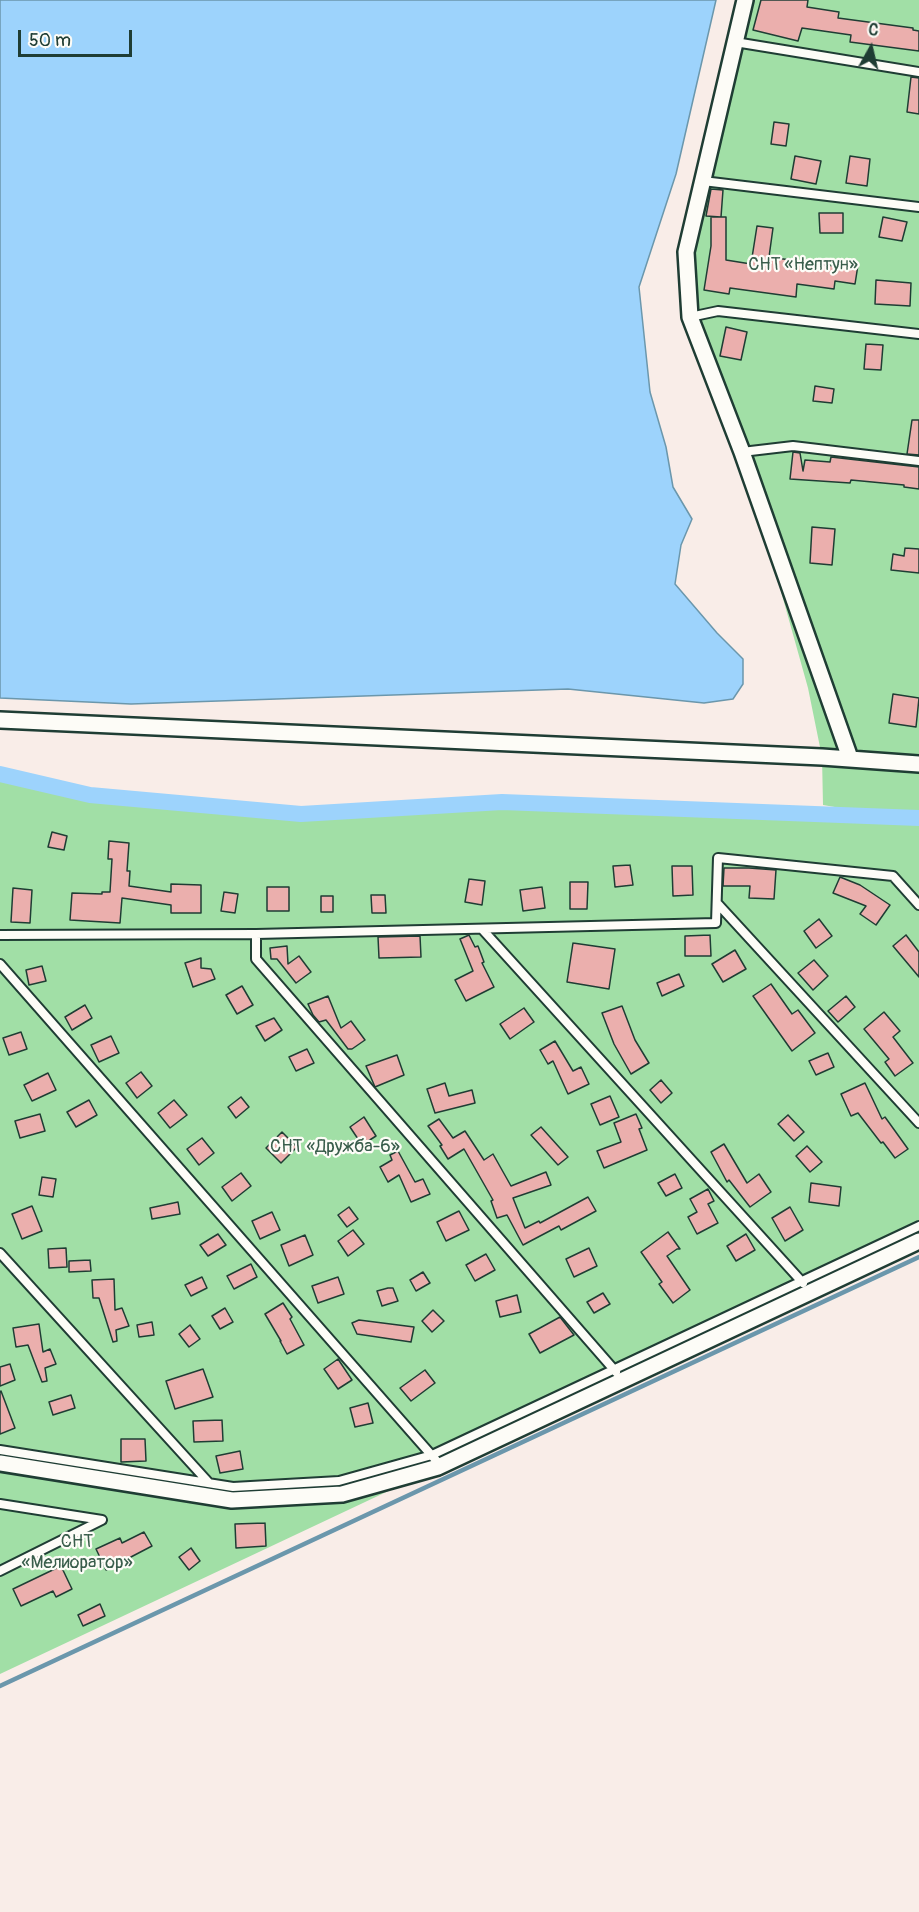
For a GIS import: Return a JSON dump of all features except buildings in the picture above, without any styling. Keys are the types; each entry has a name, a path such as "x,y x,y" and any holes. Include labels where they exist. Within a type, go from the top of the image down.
{"street":[{"path":"745,0 686,252 690,317 741,452 850,758"},
{"path":"0,720 850,758 919,764"},
{"path":"0,1463 232,1500 342,1494 437,1461 806,1287 919,1241"}],"lane":[{"path":"735,42 919,72"},
{"path":"703,181 919,207"},
{"path":"690,317 718,311 919,334"},
{"path":"741,452 793,446 919,461"},
{"path":"0,935 256,934 716,923 718,858 893,876 919,905"},
{"path":"717,903 919,1123"},
{"path":"482,929 806,1287 919,1226"},
{"path":"256,934 256,959 618,1375"},
{"path":"0,964 437,1461 339,1481 234,1487 0,1450"},
{"path":"0,1253 209,1483"},
{"path":"0,1504 102,1520 0,1571"}],"green space":[{"name":"СНТ «Нептун»","path":"745,0 919,0 919,815 852,810 823,805 822,757 808,688 742,452 690,317 686,253"},
{"name":"СНТ «Дружба-6»","path":"0,774 90,795 301,814 502,802 919,818 919,1241 0,1674"}],"water":[{"path":"0,0 716,0 676,174 639,287 650,392 666,447 673,487 692,519 681,545 675,584 743,659 743,684 733,699 704,703 568,689 131,704 0,698"}],"waterway":[{"path":"0,774 90,795 301,814 502,802 919,818"},
{"path":"0,1686 919,1257"}],"park label":[{"name":"СНТ «Мелиоратор»","path":"77,1552"}]}
